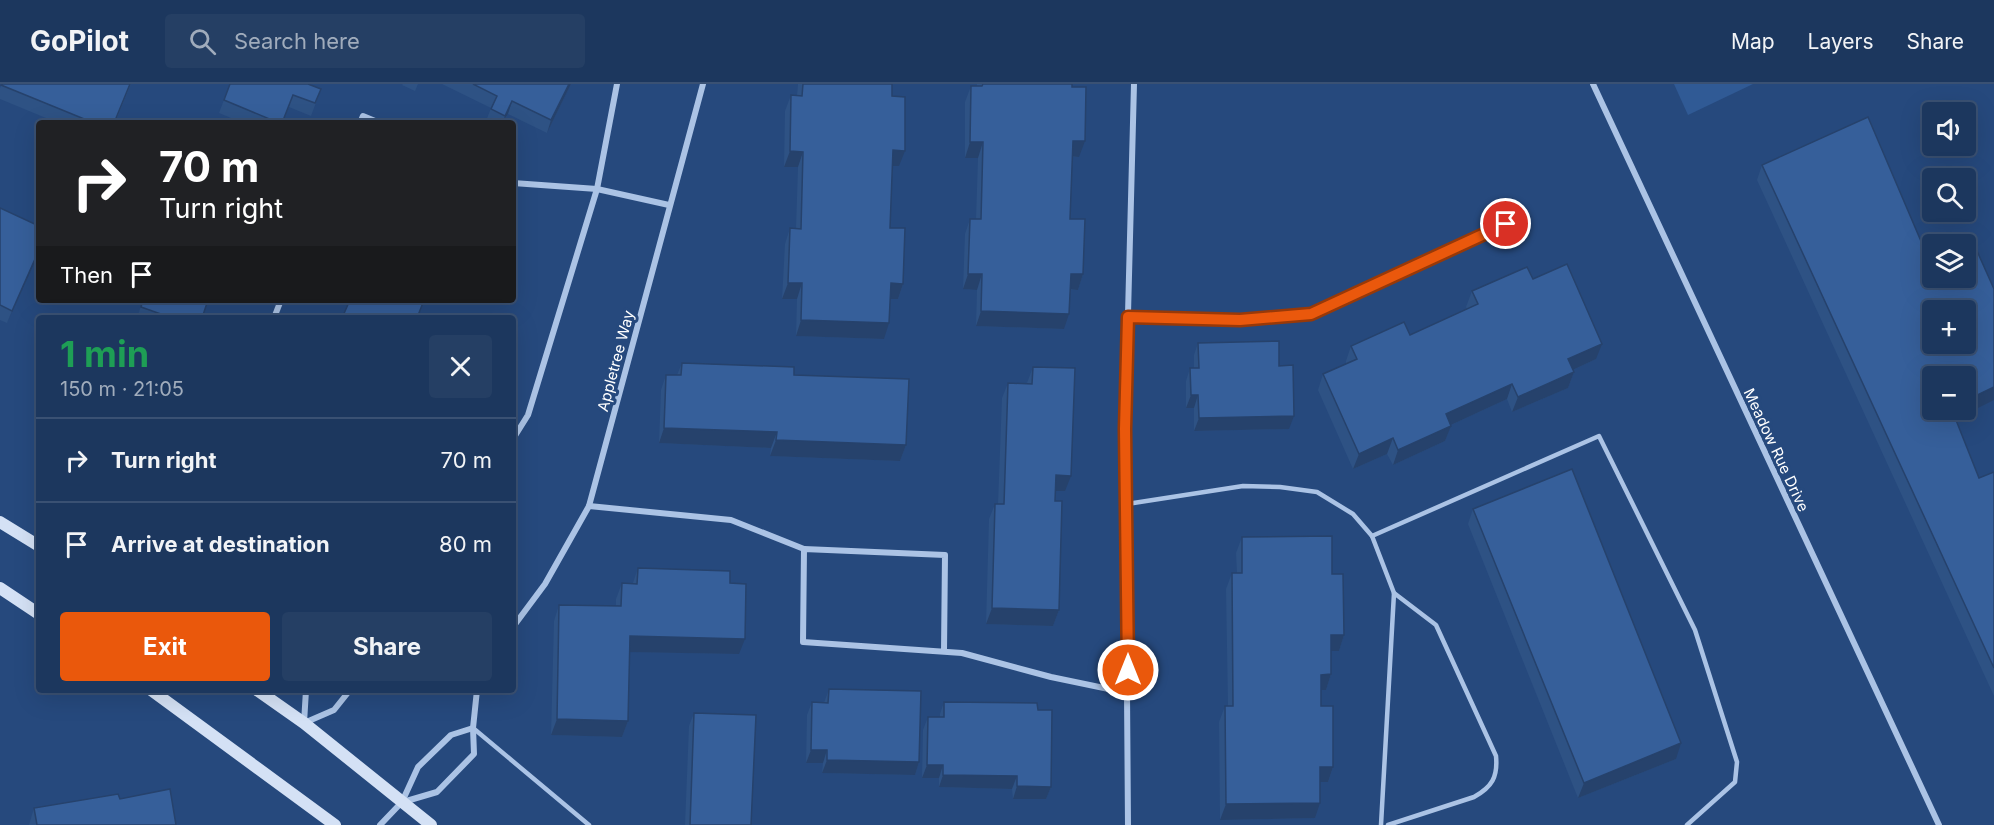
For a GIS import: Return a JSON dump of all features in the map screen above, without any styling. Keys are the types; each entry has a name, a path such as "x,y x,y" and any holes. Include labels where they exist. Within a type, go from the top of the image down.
{"street":[{"path":"516,434 528,415 597,189 617,84"},
{"name":"Appletree Way","path":"516,623 545,584 589,506 703,84"},
{"path":"1128,825 1125,429 1134,84"},
{"name":"Meadow Rue Drive","path":"1593,84 1939,825"},
{"path":"516,183 597,189 669,205"},
{"path":"589,506 731,520 804,549 945,555 944,651"},
{"path":"0,522 36,544"},
{"path":"804,549 803,642 962,653 1051,677 1128,693"},
{"path":"0,588 36,612"},
{"path":"155,693 335,825"},
{"path":"261,693 304,723 431,825"},
{"path":"304,723 306,693"},
{"path":"304,723 334,710 348,693"},
{"path":"402,802 437,792 474,754 473,728 477,693"},
{"path":"380,825 402,802 418,767 451,735 473,728"}],"lane":[{"path":"1128,317 1240,320 1311,314 1506,224"},
{"path":"1372,536 1599,436 1695,630 1737,762 1735,782 1687,825"},
{"path":"1127,504 1243,486 1280,487 1317,492 1353,514 1372,536 1394,593 1381,825"},
{"path":"1388,825 1473,797 1486,790 1495,779 1497,767 1496,756 1436,625 1418,609 1394,593"},
{"path":"473,728 589,825"}],"shaded area":[{"path":"1674,84 1753,84 1688,115"}],"building":[{"path":"130,84 115,120 87,120 1,85"},
{"path":"230,84 308,84 321,89 315,103 293,95 283,120 272,120 224,100"},
{"path":"473,84 569,84 551,120 512,101 505,116 491,109 497,96"},
{"path":"803,84 892,84 892,96 905,97 905,151 893,150 890,228 905,228 903,284 891,283 889,323 801,320 802,283 788,283 790,228 801,229 803,152 790,151 791,95 802,96"},
{"path":"983,84 1072,84 1072,87 1086,87 1085,141 1073,141 1070,219 1085,219 1083,274 1071,274 1069,314 981,311 982,274 968,274 970,219 981,219 983,142 970,142 971,86 982,86"},
{"path":"1868,117 1922,244 1922,288 1976,288 1977,251 1994,289 1994,387 1976,396 1976,366 1922,366 1922,420 1956,420 1979,478 1994,472 1994,668 1762,165"},
{"path":"0,208 36,225 36,257 12,311 0,305"},
{"path":"1567,264 1602,344 1568,359 1574,372 1518,397 1512,384 1446,414 1451,426 1398,450 1393,438 1359,454 1323,374 1357,359 1351,346 1404,322 1410,335 1478,304 1472,291 1527,267 1533,279"},
{"path":"142,303 207,303 203,315 164,315 141,307"},
{"path":"349,303 423,303 418,315 343,315"},
{"path":"1279,341 1279,366 1293,365 1294,416 1199,418 1198,395 1191,395 1190,368 1199,368 1198,343"},
{"path":"682,363 794,367 794,375 909,379 906,445 776,440 777,432 664,428 666,375 681,375"},
{"path":"1033,367 1075,368 1071,476 1056,475 1055,501 1062,501 1059,610 992,608 995,504 1004,504 1008,383 1032,384"},
{"path":"1572,469 1681,743 1584,783 1473,509"},
{"path":"1332,536 1332,574 1343,574 1344,635 1331,635 1331,674 1321,675 1321,706 1333,706 1333,767 1320,767 1320,803 1226,804 1225,706 1233,706 1232,573 1242,573 1242,537"},
{"path":"638,568 730,571 730,583 746,584 745,639 630,636 628,721 557,719 559,605 621,606 622,583 637,584"},
{"path":"829,689 921,691 919,762 827,760 827,750 811,750 812,702 828,703"},
{"path":"944,702 1037,703 1038,710 1052,710 1051,787 1017,786 1017,776 943,775 943,765 927,765 928,717 944,717"},
{"path":"694,713 756,715 751,825 690,825"},
{"path":"170,789 176,825 37,825 34,808 118,794 120,799"}],"route":[{"path":"1128,670 1125,429 1128,317 1240,320 1311,314 1506,224"}]}
